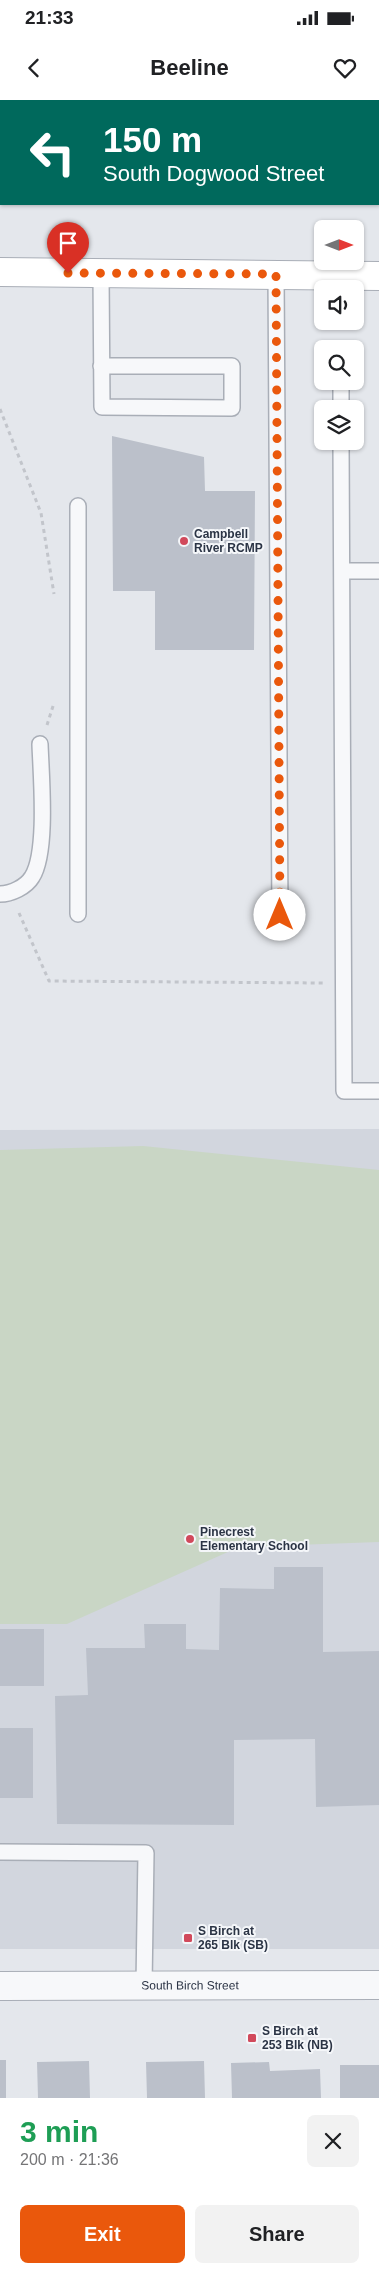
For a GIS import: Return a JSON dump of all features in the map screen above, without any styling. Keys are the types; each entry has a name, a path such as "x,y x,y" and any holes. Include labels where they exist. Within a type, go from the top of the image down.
{"main road":[{"path":"0,272 379,276"}],"street":[{"name":"South Birch Street","path":"0,1986 379,1984"}],"lane":[{"path":"101,274 101,366 102,407 232,408 232,366 101,366"},
{"path":"276,274 280,915"},
{"path":"342,450 344,1091 379,1091"},
{"path":"78,506 78,914"},
{"path":"342,571 379,571"},
{"path":"5,894 32,878 41,851 40,744"},
{"path":"0,1852 146,1853 144,1986"}],"path":[{"path":"0,408 41,513 54,603"},
{"path":"40,744 56,696"},
{"path":"5,894 49,981 344,983"}],"shaded area":[{"name":"Pinecrest Elementary School","path":"379,1129 379,1949 0,1949 0,1130"}],"green space":[{"path":"143,1146 379,1170 379,1542 239,1547 67,1624 0,1624 0,1150"}],"building":[{"name":"Campbell River RCMP","path":"112,436 204,457 205,491 255,491 254,650 155,650 155,591 113,591"},
{"name":"Pinecrest Elementary School","path":"274,1567 323,1567 323,1652 379,1651 379,1805 316,1807 315,1739 234,1740 234,1825 57,1824 55,1696 88,1695 86,1648 145,1648 144,1624 186,1624 186,1649 219,1650 220,1588 274,1589"},
{"path":"0,1629 44,1629 44,1686 0,1686"},
{"path":"0,1728 33,1728 33,1798 0,1798"},
{"path":"0,2060 6,2060 6,2098 0,2098"},
{"path":"89,2061 90,2098 38,2098 37,2062"},
{"path":"204,2061 205,2098 147,2098 146,2062"},
{"path":"269,2062 270,2071 320,2069 321,2098 232,2098 231,2063"},
{"path":"340,2065 379,2065 379,2098 340,2098"}],"place":[{"name":"Campbell River RCMP","path":"184,541"},
{"name":"Pinecrest Elementary School","path":"190,1539"},
{"name":"S Birch at 265 Blk (SB)","path":"188,1938"},
{"name":"S Birch at 253 Blk (NB)","path":"252,2038"}],"route":[{"path":"68,273 276,274 280,915"}]}
